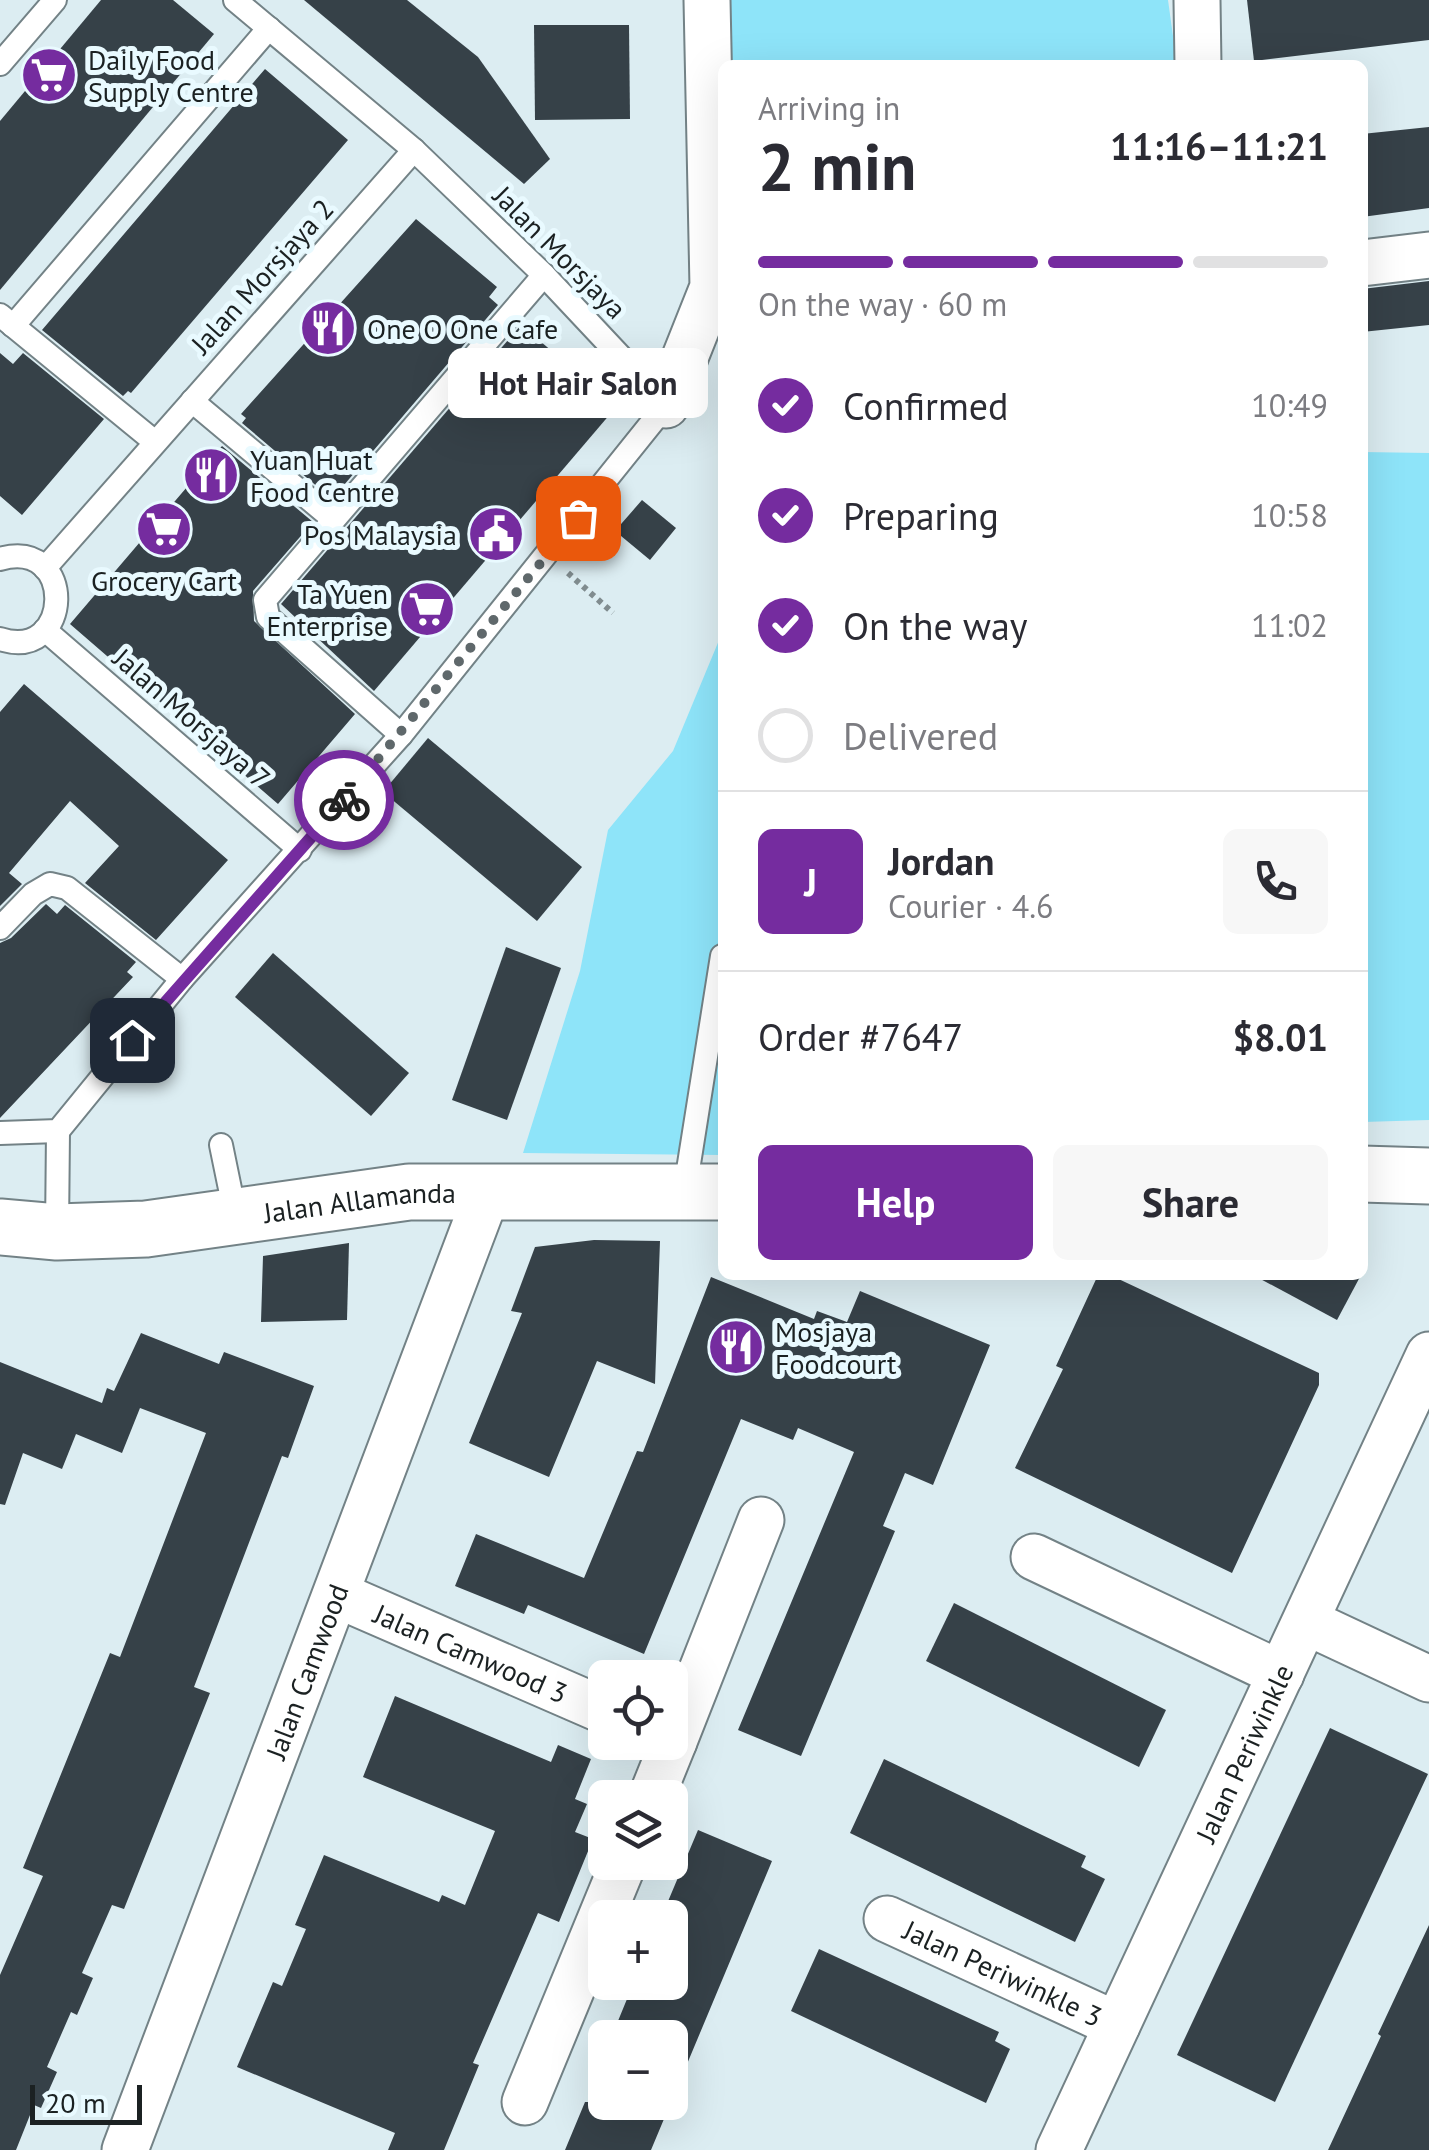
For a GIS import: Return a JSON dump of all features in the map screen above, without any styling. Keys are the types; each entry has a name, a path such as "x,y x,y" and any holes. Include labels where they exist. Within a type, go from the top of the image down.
{"street":[{"path":"666,405 713,287 707,0"},
{"path":"1197,0 1198,60"},
{"path":"1368,261 1429,254"},
{"path":"1368,1174 1429,1176"},
{"name":"Jalan Allamanda","path":"0,1227 57,1232 146,1229 408,1192 704,1190"},
{"name":"Jalan Camwood","path":"125,2150 488,1191"},
{"name":"Jalan Periwinkle","path":"1059,2150 1429,1354"},
{"path":"688,1700 761,1520"},
{"path":"1034,1557 1282,1674"},
{"name":"Jalan Camwood 3","path":"338,1595 588,1704"},
{"path":"1307,1622 1429,1679"},
{"path":"525,2102 617,1880"},
{"name":"Jalan Periwinkle 3","path":"887,1919 1117,2025"}],"lane":[{"path":"0,64 55,0"},
{"name":"Jalan Morsjaya","path":"235,0 414,150 544,276 666,405"},
{"path":"155,442 6,320 269,28"},
{"name":"Jalan Morsjaya 2","path":"45,568 414,150"},
{"path":"401,735 268,617 265,600 544,276"},
{"path":"192,401 332,519"},
{"path":"57,1232 58,1131 182,979 401,735 666,405"},
{"path":"0,537 9,558 45,568 57,592 58,606 45,630 20,642 0,639"},
{"name":"Jalan Morsjaya 7","path":"45,630 300,850"},
{"path":"0,928 32,894 50,884 67,888 182,979"},
{"path":"704,1190 718,1008"},
{"path":"0,1134 58,1131"},
{"path":"221,1145 236,1218"}],"path":[{"path":"548,555 612,613"}],"shaded area":[{"path":"724,0 1168,0 1176,60 725,60"},
{"path":"1368,452 1429,453 1429,1120 1368,1122"},
{"path":"718,643 718,1155 523,1153 580,971 608,830 673,751"}],"building":[{"path":"101,0 173,0 214,34 0,290 0,121"},
{"path":"304,0 407,0 478,57 550,159 524,184"},
{"path":"1247,0 1429,0 1429,40 1254,60"},
{"path":"534,25 629,25 630,119 535,120"},
{"path":"265,69 348,140 131,393 123,396 42,330"},
{"path":"1429,127 1429,208 1368,216 1368,133"},
{"path":"416,219 497,287 489,297 498,305 332,499 242,423 246,418 241,414"},
{"path":"1429,281 1429,325 1368,331 1368,288"},
{"path":"521,325 617,406 374,691 281,604"},
{"path":"0,353 13,364 23,353 104,419 22,515 0,496"},
{"path":"222,446 313,522 253,591 254,621 355,714 278,804 70,624"},
{"path":"642,500 676,528 650,560 615,531"},
{"path":"24,684 228,860 156,940 85,883 119,846 70,801 9,873 22,884 0,906 0,712"},
{"path":"428,738 582,867 537,921 383,792"},
{"path":"46,904 57,914 65,905 136,962 127,972 133,977 0,1118 0,943 11,938"},
{"path":"506,947 561,968 507,1120 452,1100"},
{"path":"273,953 409,1073 371,1116 235,997"},
{"path":"594,1240 660,1241 655,1384 597,1361 549,1477 469,1443 522,1313 511,1311 535,1247"},
{"path":"349,1243 347,1320 261,1322 263,1256"},
{"path":"711,1277 814,1319 817,1311 847,1322 860,1291 990,1345 933,1485 905,1473 883,1526 895,1531 801,1756 738,1730 854,1452 798,1428 793,1440 741,1419 644,1654 528,1605 524,1614 455,1586 476,1534 584,1578 637,1451 643,1452"},
{"path":"1096,1280 1121,1280 1319,1373 1319,1385 1232,1573 1015,1468 1063,1369 1056,1366"},
{"path":"1262,1280 1358,1280 1337,1320"},
{"path":"141,1333 219,1364 224,1352 314,1386 288,1458 282,1456 194,1687 210,1693 124,1909 112,1905 82,1973 93,1978 77,2015 71,2012 47,2067 57,2072 41,2108 34,2105 16,2150 0,2150 0,1975 43,1876 23,1868 110,1653 120,1657 206,1433 140,1408 122,1453 76,1434 62,1469 23,1453 5,1505 0,1504 0,1362 102,1403 107,1388 114,1391"},
{"path":"954,1603 1166,1710 1139,1767 926,1661"},
{"path":"395,1696 551,1762 558,1745 591,1760 575,1799 587,1804 575,1832 588,1837 588,1851 559,1922 538,1913 473,2063 479,2065 444,2150 388,2150 395,2133 237,2067 273,1982 282,1986 306,1929 295,1925 324,1855 439,1902 442,1895 465,1905 495,1831 363,1777"},
{"path":"1330,1728 1428,1774 1275,2102 1177,2055"},
{"path":"884,1759 1086,1856 1081,1867 1105,1879 1075,1942 850,1833"},
{"path":"698,1830 772,1861 688,2062 688,2020 618,2020 627,2000 688,2000 688,1900 669,1900 677,1880 688,1880 688,1854"},
{"path":"1429,1925 1429,2150 1328,2150 1381,2036 1378,2034"},
{"path":"819,1949 999,2032 995,2041 1010,2049 986,2103 791,2011"},
{"path":"585,2102 588,2120 664,2120 651,2150 565,2150"}],"way so far":[{"path":"344,800 578,518"}],"place":[{"name":"Daily Food Supply Centre","path":"49,75"},
{"name":"One O One Cafe","path":"328,328"},
{"name":"Yuan Huat Food Centre","path":"211,475"},
{"name":"Hot Hair Salon","path":"578,518"},
{"name":"Grocery Cart","path":"164,529"},
{"name":"Pos Malaysia","path":"496,534"},
{"name":"Ta Yuen Enterprise","path":"427,609"},
{"name":"Mosjaya Foodcourt","path":"736,1347"}],"route":[{"path":"132,1040 344,800"}]}
